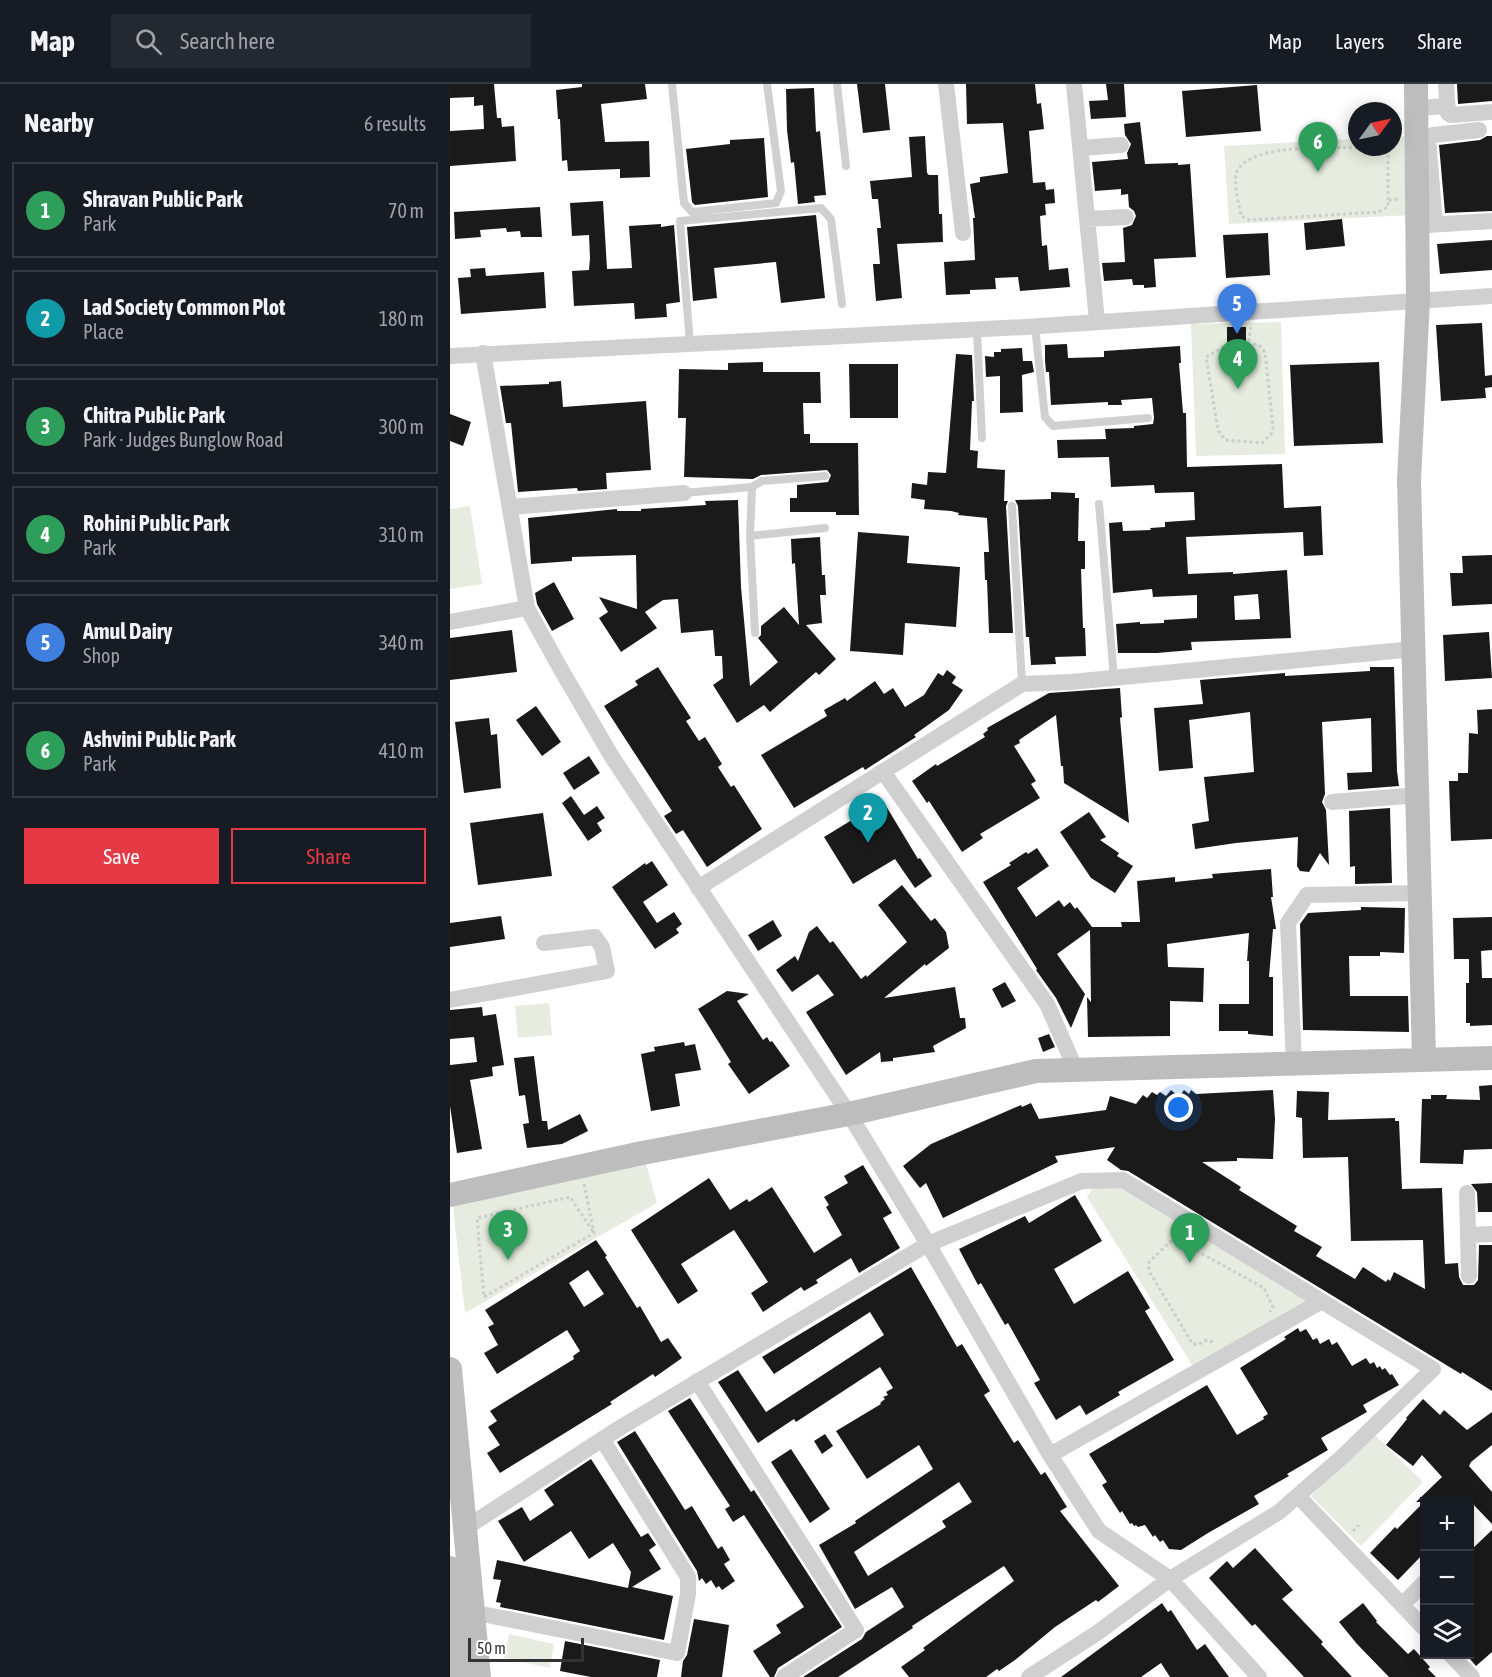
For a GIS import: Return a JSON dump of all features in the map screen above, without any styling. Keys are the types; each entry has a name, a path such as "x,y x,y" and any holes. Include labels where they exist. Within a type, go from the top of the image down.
{"street":[{"path":"946,84 963,232"},
{"path":"1074,84 1096,321"},
{"path":"1416,84 1426,225 1418,300 1409,480 1424,1059"},
{"path":"1446,84 1448,113 1451,115 1492,112"},
{"path":"1416,108 1447,106"},
{"path":"1423,161 1428,140 1433,135 1479,130"},
{"path":"1080,148 1121,145"},
{"path":"1087,219 1126,217"},
{"path":"1426,225 1492,221"},
{"path":"450,356 1035,327 1096,321 1492,296"},
{"path":"483,353 527,608 612,758 849,1114 928,1244 1050,1455 1099,1531 1170,1580 1259,1677"},
{"path":"510,507 684,492"},
{"path":"450,622 527,608"},
{"path":"698,888 1022,684 1114,678 1414,649"},
{"path":"884,773 1047,1004 1076,1070"},
{"path":"1332,802 1418,795"},
{"path":"1293,1063 1288,923 1307,895 1420,892"},
{"path":"450,1000 542,985 607,971 602,947 595,937 544,943"},
{"path":"450,1195 642,1153 849,1114 1036,1071 1492,1058"},
{"path":"464,1529 696,1381 928,1244 1082,1181 1124,1180 1433,1369 1342,1458 1279,1512 1170,1580 1097,1633 1029,1677"},
{"path":"1467,1193 1469,1276"},
{"path":"1468,1235 1492,1234"},
{"path":"1050,1455 1322,1300"},
{"path":"450,1369 472,1612 463,1676"},
{"path":"696,1381 856,1630 784,1677"},
{"path":"472,1612 677,1653 688,1594 688,1577 602,1439"},
{"path":"1298,1496 1420,1623"},
{"path":"450,1568 463,1676"},
{"path":"1402,1605 1420,1588"},
{"path":"1455,1659 1472,1677"}],"lane":[{"path":"672,84 684,203 692,212 776,203 781,191 767,84"},
{"path":"837,84 846,166"},
{"path":"690,344 680,221 821,208 831,219 842,304"},
{"path":"1035,327 1045,417 1053,426 1148,418"},
{"path":"977,330 982,438"},
{"path":"684,492 752,487 762,481 825,476"},
{"path":"752,487 750,536 755,633"},
{"path":"1100,504 1114,678"},
{"path":"1012,506 1022,684"},
{"path":"750,536 825,528"}],"path":[{"path":"1318,147 1380,149 1388,153 1388,200 1388,207 1378,212 1249,220 1241,216 1236,175 1241,165 1249,158 1269,153 1318,147"},
{"path":"1388,200 1399,199"},
{"path":"1248,345 1252,322 1250,312"},
{"path":"1258,344 1265,352 1273,428 1271,434 1262,443 1225,440 1218,430 1206,357 1227,345 1248,345 1258,344"},
{"path":"582,1176 594,1233"},
{"path":"570,1197 594,1233 534,1268 484,1297 477,1218 570,1197"},
{"path":"1177,1240 1183,1233"},
{"path":"1224,1345 1208,1340 1197,1345 1192,1343 1149,1271 1149,1262 1173,1239 1264,1288 1273,1307 1268,1315"},
{"path":"1349,1534 1359,1525"}],"shaded area":[{"path":"1402,136 1410,136 1411,215 1229,224 1224,146 1348,139 1348,156 1402,156"},
{"path":"1281,322 1285,454 1196,456 1191,324"},
{"path":"470,506 482,584 450,589 450,509"},
{"path":"549,1003 552,1035 518,1038 515,1006"},
{"path":"645,1160 657,1203 465,1313 453,1207"},
{"path":"1123,1186 1312,1301 1194,1368 1087,1197 1093,1187"},
{"path":"1373,1433 1423,1482 1361,1546 1311,1496"},
{"path":"509,1634 554,1644 550,1668 504,1658"}],"building":[{"path":"450,84 494,84 497,118 501,118 502,127 514,126 516,161 450,166 450,131 484,129 483,105 474,106 474,97 450,98"},
{"path":"582,84 645,84 647,99 601,104 605,142 649,141 650,177 620,178 620,169 568,171 567,160 562,161 556,90 582,87"},
{"path":"857,84 885,84 890,130 863,133"},
{"path":"966,84 1035,84 1037,104 1041,103 1044,129 1029,131 1033,183 1045,182 1046,190 1054,189 1055,203 1045,204 1046,215 1040,216 1042,246 1047,245 1049,270 1068,268 1070,287 1020,291 1018,277 995,278 996,289 970,290 970,294 946,295 944,262 975,260 973,218 975,218 970,184 980,182 980,177 1008,173 1003,123 967,124"},
{"path":"1106,84 1124,84 1126,117 1091,119 1089,101 1108,100"},
{"path":"1457,84 1492,84 1492,101 1458,104"},
{"path":"1257,85 1261,131 1186,137 1182,91"},
{"path":"814,88 816,132 820,131 826,195 814,196 815,202 798,204 794,162 791,163 787,130 786,89"},
{"path":"1140,122 1145,164 1190,164 1196,257 1154,259 1156,287 1144,288 1144,285 1133,285 1132,279 1104,281 1102,263 1125,262 1123,228 1132,225 1136,216 1129,207 1128,194 1121,195 1121,189 1095,191 1092,162 1128,159 1127,153 1131,144 1125,135 1124,124"},
{"path":"925,136 927,173 938,175 939,214 942,214 943,242 897,244 902,298 876,301 873,264 880,264 877,228 881,228 878,199 872,199 870,181 912,177 909,137"},
{"path":"1492,136 1492,211 1445,213 1439,145 1480,140"},
{"path":"764,138 768,197 695,205 692,202 686,149 730,144 730,140"},
{"path":"603,201 607,269 632,268 629,226 674,225 680,302 666,304 667,317 635,319 634,303 574,306 572,271 589,270 590,258 589,235 572,236 570,203"},
{"path":"540,207 542,237 521,237 520,231 507,232 506,228 480,230 481,237 455,239 454,212"},
{"path":"816,215 825,298 781,303 776,262 714,268 717,298 693,301 687,227"},
{"path":"1342,219 1345,246 1306,250 1304,223"},
{"path":"1268,233 1270,275 1226,278 1223,235"},
{"path":"1492,240 1492,270 1440,274 1437,244"},
{"path":"485,268 486,276 544,272 546,308 461,314 458,278 471,277 470,269"},
{"path":"1482,323 1485,376 1492,375 1492,387 1485,388 1486,398 1441,401 1436,325"},
{"path":"1227,327 1246,327 1246,341 1227,342"},
{"path":"1067,344 1068,358 1104,357 1104,351 1180,346 1183,413 1186,413 1187,467 1282,464 1284,508 1321,506 1323,555 1304,556 1303,532 1186,537 1188,574 1233,572 1233,574 1287,570 1291,638 1191,642 1192,650 1118,653 1116,624 1164,623 1164,620 1197,618 1197,595 1153,597 1152,589 1113,593 1109,523 1122,522 1123,531 1151,530 1150,528 1165,527 1165,522 1195,520 1194,492 1155,493 1154,485 1111,487 1109,457 1058,458 1057,440 1106,439 1105,429 1134,428 1134,426 1153,424 1152,398 1121,400 1122,405 1108,405 1108,402 1051,405 1045,345","holes":["1258,594 1260,619 1235,620 1234,596"]},
{"path":"1022,348 1023,361 1032,361 1034,372 1022,375 1023,412 1000,413 1000,376 986,377 985,356 994,357 994,352 1001,352 1001,349"},
{"path":"956,354 972,355 974,401 972,401 970,450 978,451 977,468 1005,470 1004,501 1008,501 1006,506 1013,633 989,633 984,552 989,552 987,518 958,515 959,513 951,511 924,509 925,500 911,498 912,483 927,485 928,472 946,473"},
{"path":"763,362 763,372 820,372 821,403 803,403 804,434 810,434 810,443 858,443 859,515 836,515 836,512 790,512 790,498 797,498 797,485 828,482 831,475 827,470 761,475 753,479 684,477 686,418 678,418 679,369 728,370 728,363"},
{"path":"1379,362 1383,443 1294,446 1290,365"},
{"path":"849,364 898,364 898,418 850,418"},
{"path":"561,381 563,407 646,401 651,470 606,473 607,489 578,491 577,488 518,492 511,423 506,423 500,386 549,384 549,382"},
{"path":"450,414 471,422 463,446 450,441"},
{"path":"1051,492 1075,493 1075,498 1079,498 1078,541 1085,541 1085,569 1081,569 1086,656 1055,657 1056,664 1031,665 1029,637 1026,637 1018,506 1015,500 1051,499"},
{"path":"738,500 741,587 750,686 778,662 758,638 761,635 761,626 784,607 799,625 791,539 820,537 822,575 825,575 826,595 820,595 822,623 806,625 836,659 819,675 816,672 770,712 764,705 737,723 713,685 723,678 722,656 715,656 713,630 681,633 678,599 663,600 645,612 657,628 621,652 599,618 608,612 599,597 637,609 636,555 572,557 572,561 531,564 528,518 617,509 617,511 641,511 641,509 706,505 705,501"},
{"path":"858,532 909,536 907,563 960,567 956,627 905,623 903,655 850,651"},
{"path":"1492,555 1492,604 1452,606 1450,573 1463,573 1462,556"},
{"path":"554,582 574,619 552,631 537,604 535,593"},
{"path":"512,630 517,672 450,680 450,638"},
{"path":"1489,632 1492,678 1445,681 1443,635"},
{"path":"658,667 691,718 686,721 699,741 705,737 722,764 718,767 731,787 734,785 762,829 707,867 683,830 676,834 664,816 672,811 604,706 638,685 635,681"},
{"path":"1370,667 1394,667 1399,786 1348,790 1347,773 1372,772 1371,718 1322,722 1325,794 1322,802 1326,810 1329,865 1320,853 1309,872 1300,871 1297,866 1298,837 1195,849 1192,824 1209,821 1204,777 1254,772 1250,712 1189,720 1193,768 1159,771 1154,708 1203,704 1200,680 1285,673 1285,676 1370,671"},
{"path":"947,670 956,677 952,683 963,690 949,710 914,735 916,737 865,770 863,767 794,808 761,755 827,716 824,710 845,698 847,701 875,681 884,694 893,688 905,707 924,695 938,673 943,676"},
{"path":"1120,688 1122,717 1120,718 1129,823 1064,783 1056,715 1019,740 1020,743 1014,746 1036,781 1031,784 1040,798 980,834 983,838 962,852 929,801 927,803 912,781 936,764 937,766 985,737 983,734 988,730 987,728 1049,693"},
{"path":"536,706 561,742 542,756 516,720"},
{"path":"1492,709 1492,839 1451,841 1449,781 1458,781 1458,773 1468,773 1469,733 1478,734 1477,710"},
{"path":"489,718 491,735 497,734 501,788 464,793 455,722"},
{"path":"589,756 600,773 574,790 563,773"},
{"path":"571,796 584,815 597,806 605,818 597,823 602,831 588,841 562,803"},
{"path":"883,801 918,859 920,858 932,876 915,888 895,859 853,884 824,837"},
{"path":"1390,808 1392,883 1355,884 1355,866 1350,867 1349,811"},
{"path":"1089,812 1106,837 1100,840 1119,853 1117,856 1133,866 1115,893 1091,878 1060,832"},
{"path":"543,813 552,876 478,885 470,823"},
{"path":"1037,848 1049,866 1017,888 1036,917 1059,900 1064,907 1070,902 1075,909 1077,907 1092,927 1122,927 1121,922 1140,922 1137,881 1175,877 1175,882 1213,878 1212,874 1271,869 1273,897 1271,897 1276,929 1273,929 1269,977 1273,977 1273,1036 1248,1034 1248,1031 1219,1031 1219,1004 1249,1004 1249,961 1247,961 1249,933 1167,944 1168,967 1204,968 1203,1002 1170,1001 1170,1036 1088,1037 1087,997 1091,1002 1090,930 1057,954 1085,994 1071,1028 1056,998 1036,970 983,882 1011,865 1009,863 1026,852 1028,854"},
{"path":"652,861 668,885 643,902 657,923 674,912 682,924 676,929 679,933 655,949 612,887 645,863 646,865"},
{"path":"902,885 931,921 935,918 946,932 949,948 926,966 925,964 884,998 955,987 960,1018 965,1018 966,1028 933,1046 935,1052 881,1062 880,1052 846,1075 806,1012 834,995 818,974 792,992 776,970 795,956 798,961 809,932 817,926 830,943 833,941 861,979 866,975 867,977 907,942 878,905"},
{"path":"1361,907 1405,908 1404,953 1380,952 1380,956 1349,956 1350,996 1408,996 1409,1032 1303,1030 1300,924 1308,913 1361,910"},
{"path":"501,916 505,939 450,947 450,923"},
{"path":"1492,917 1492,950 1481,951 1482,978 1492,978 1492,1025 1470,1026 1470,1023 1466,1023 1466,983 1469,983 1469,959 1454,959 1453,918"},
{"path":"773,920 782,936 758,951 748,935"},
{"path":"1005,982 1016,1001 1002,1008 992,989"},
{"path":"727,991 749,994 737,1001 763,1040 767,1037 770,1042 772,1041 790,1066 749,1094 728,1064 731,1062 698,1009"},
{"path":"482,1007 483,1016 496,1014 504,1065 492,1067 493,1076 470,1080 482,1149 457,1153 450,1106 450,1065 477,1062 474,1037 450,1039 450,1010"},
{"path":"1049,1034 1055,1047 1043,1052 1038,1038"},
{"path":"684,1042 685,1046 695,1044 701,1070 675,1074 680,1106 651,1111 641,1054 655,1051 654,1047"},
{"path":"534,1056 542,1121 547,1121 548,1130 580,1114 588,1131 562,1144 527,1148 523,1124 529,1123 525,1095 519,1096 514,1058"},
{"path":"1492,1085 1492,1149 1464,1150 1463,1164 1420,1163 1422,1099 1431,1099 1431,1095 1447,1095 1446,1099 1480,1100 1479,1086"},
{"path":"1171,1090 1179,1097 1184,1090 1189,1094 1191,1090 1196,1094 1273,1090 1275,1119 1273,1159 1237,1158 1237,1161 1202,1162 1241,1187 1239,1190 1297,1226 1294,1231 1322,1247 1316,1256 1355,1279 1363,1267 1386,1282 1388,1279 1390,1281 1394,1272 1425,1289 1423,1240 1351,1241 1348,1157 1303,1158 1302,1118 1296,1117 1297,1091 1329,1092 1328,1120 1395,1118 1395,1121 1399,1121 1402,1189 1442,1188 1445,1264 1458,1263 1459,1277 1463,1285 1474,1285 1478,1280 1479,1245 1492,1245 1492,1391 1128,1171 1121,1170 1107,1160 1115,1147 1055,1156 1058,1162 943,1218 926,1183 920,1188 903,1166 931,1144 1021,1105 1022,1107 1031,1103 1039,1119 1106,1110 1110,1096 1136,1104 1143,1095 1147,1098 1152,1092 1157,1095 1160,1092 1166,1096"},
{"path":"863,1165 892,1213 883,1218 900,1248 859,1273 851,1258 816,1280 818,1283 804,1291 801,1287 763,1312 751,1293 768,1282 734,1230 681,1264 698,1291 678,1304 631,1230 709,1178 730,1210 747,1199 749,1202 772,1187 814,1253 842,1235 826,1207 829,1205 824,1197 848,1183 844,1176"},
{"path":"1492,1183 1492,1212 1478,1212 1477,1192 1471,1184"},
{"path":"1075,1195 1102,1241 1054,1269 1074,1304 1128,1271 1150,1308 1145,1311 1174,1360 1118,1392 1120,1395 1086,1415 1080,1405 1056,1420 1034,1383 1040,1380 1008,1323 1005,1325 981,1283 978,1285 959,1249 1025,1216 1029,1223"},
{"path":"596,1240 637,1308 640,1306 661,1342 668,1338 682,1358 655,1377 653,1374 610,1402 612,1404 500,1473 487,1453 500,1445 488,1427 497,1421 490,1411 574,1359 573,1356 580,1351 567,1330 497,1374 484,1353 498,1345 488,1327 494,1324 485,1310","holes":["588,1270 604,1294 584,1307 569,1283"]},
{"path":"911,1267 957,1347 962,1344 990,1391 984,1395 1014,1443 1018,1440 1041,1475 1045,1472 1067,1507 1060,1511 1119,1586 1098,1602 1096,1600 1055,1627 999,1671 997,1669 986,1677 909,1677 901,1667 1014,1581 1004,1566 838,1677 803,1677 862,1639 866,1632 904,1607 892,1587 855,1609 819,1545 856,1523 855,1521 933,1469 919,1445 867,1479 836,1431 881,1404 885,1399 883,1397 888,1395 886,1392 893,1388 880,1367 796,1422 794,1419 758,1443 718,1382 738,1370 766,1412 884,1335 870,1312 774,1374 762,1357","holes":["959,1482 972,1502 942,1521 946,1527 868,1576 854,1552"]},
{"path":"1298,1328 1300,1332 1306,1329 1313,1340 1317,1338 1320,1344 1329,1339 1332,1345 1337,1342 1352,1366 1366,1358 1370,1364 1374,1362 1377,1368 1380,1366 1382,1370 1385,1368 1399,1385 1363,1405 1367,1412 1321,1438 1328,1450 1254,1496 1259,1504 1181,1550 1169,1549 1163,1540 1160,1542 1155,1535 1153,1537 1145,1525 1138,1527 1130,1524 1102,1485 1107,1482 1089,1454 1207,1385 1237,1435 1264,1419 1263,1417 1268,1414 1240,1368 1286,1339 1284,1337"},
{"path":"690,1398 751,1492 754,1490 842,1627 778,1668 774,1677 770,1677 753,1651 781,1633 776,1625 804,1607 744,1515 733,1522 725,1509 730,1506 668,1411"},
{"path":"1423,1399 1440,1415 1444,1410 1467,1430 1492,1412 1492,1445 1469,1466 1492,1492 1492,1524 1474,1505 1474,1497 1421,1497 1442,1477 1422,1455 1413,1466 1386,1445"},
{"path":"635,1431 685,1510 692,1506 718,1549 722,1546 730,1560 724,1564 735,1581 722,1590 719,1586 716,1588 711,1580 706,1584 702,1578 699,1581 697,1571 617,1442"},
{"path":"825,1434 833,1446 822,1454 814,1441"},
{"path":"791,1449 830,1509 810,1523 771,1462"},
{"path":"591,1459 641,1537 648,1533 656,1545 649,1550 661,1569 632,1587 673,1596 664,1640 500,1607 501,1603 496,1602 501,1580 493,1579 497,1560 628,1588 631,1572 613,1543 589,1559 571,1531 524,1562 498,1521 522,1507 530,1521 554,1505 544,1490"},
{"path":"1420,1506 1420,1557 1398,1580 1370,1553 1395,1527 1397,1529"},
{"path":"1492,1530 1492,1652 1476,1666 1470,1659 1474,1659 1474,1547"},
{"path":"1255,1548 1293,1590 1282,1599 1352,1677 1304,1677 1255,1624 1252,1626 1209,1578 1227,1561 1233,1568"},
{"path":"1162,1603 1168,1612 1171,1610 1197,1650 1205,1644 1229,1677 1170,1677 1161,1663 1141,1677 1061,1677"},
{"path":"1363,1603 1376,1622 1408,1654 1414,1649 1436,1677 1389,1677 1339,1622"},
{"path":"694,1619 729,1625 722,1677 681,1677"},
{"path":"565,1641 660,1660 657,1677 591,1677 560,1671"}],"place":[{"name":"Ashvini Public Park","path":"1318,172"},
{"name":"Amul Dairy","path":"1237,334"},
{"name":"Rohini Public Park","path":"1238,389"},
{"name":"Lad Society Common Plot","path":"868,843"},
{"name":"Chitra Public Park","path":"508,1260"},
{"name":"Shravan Public Park","path":"1190,1263"}]}
